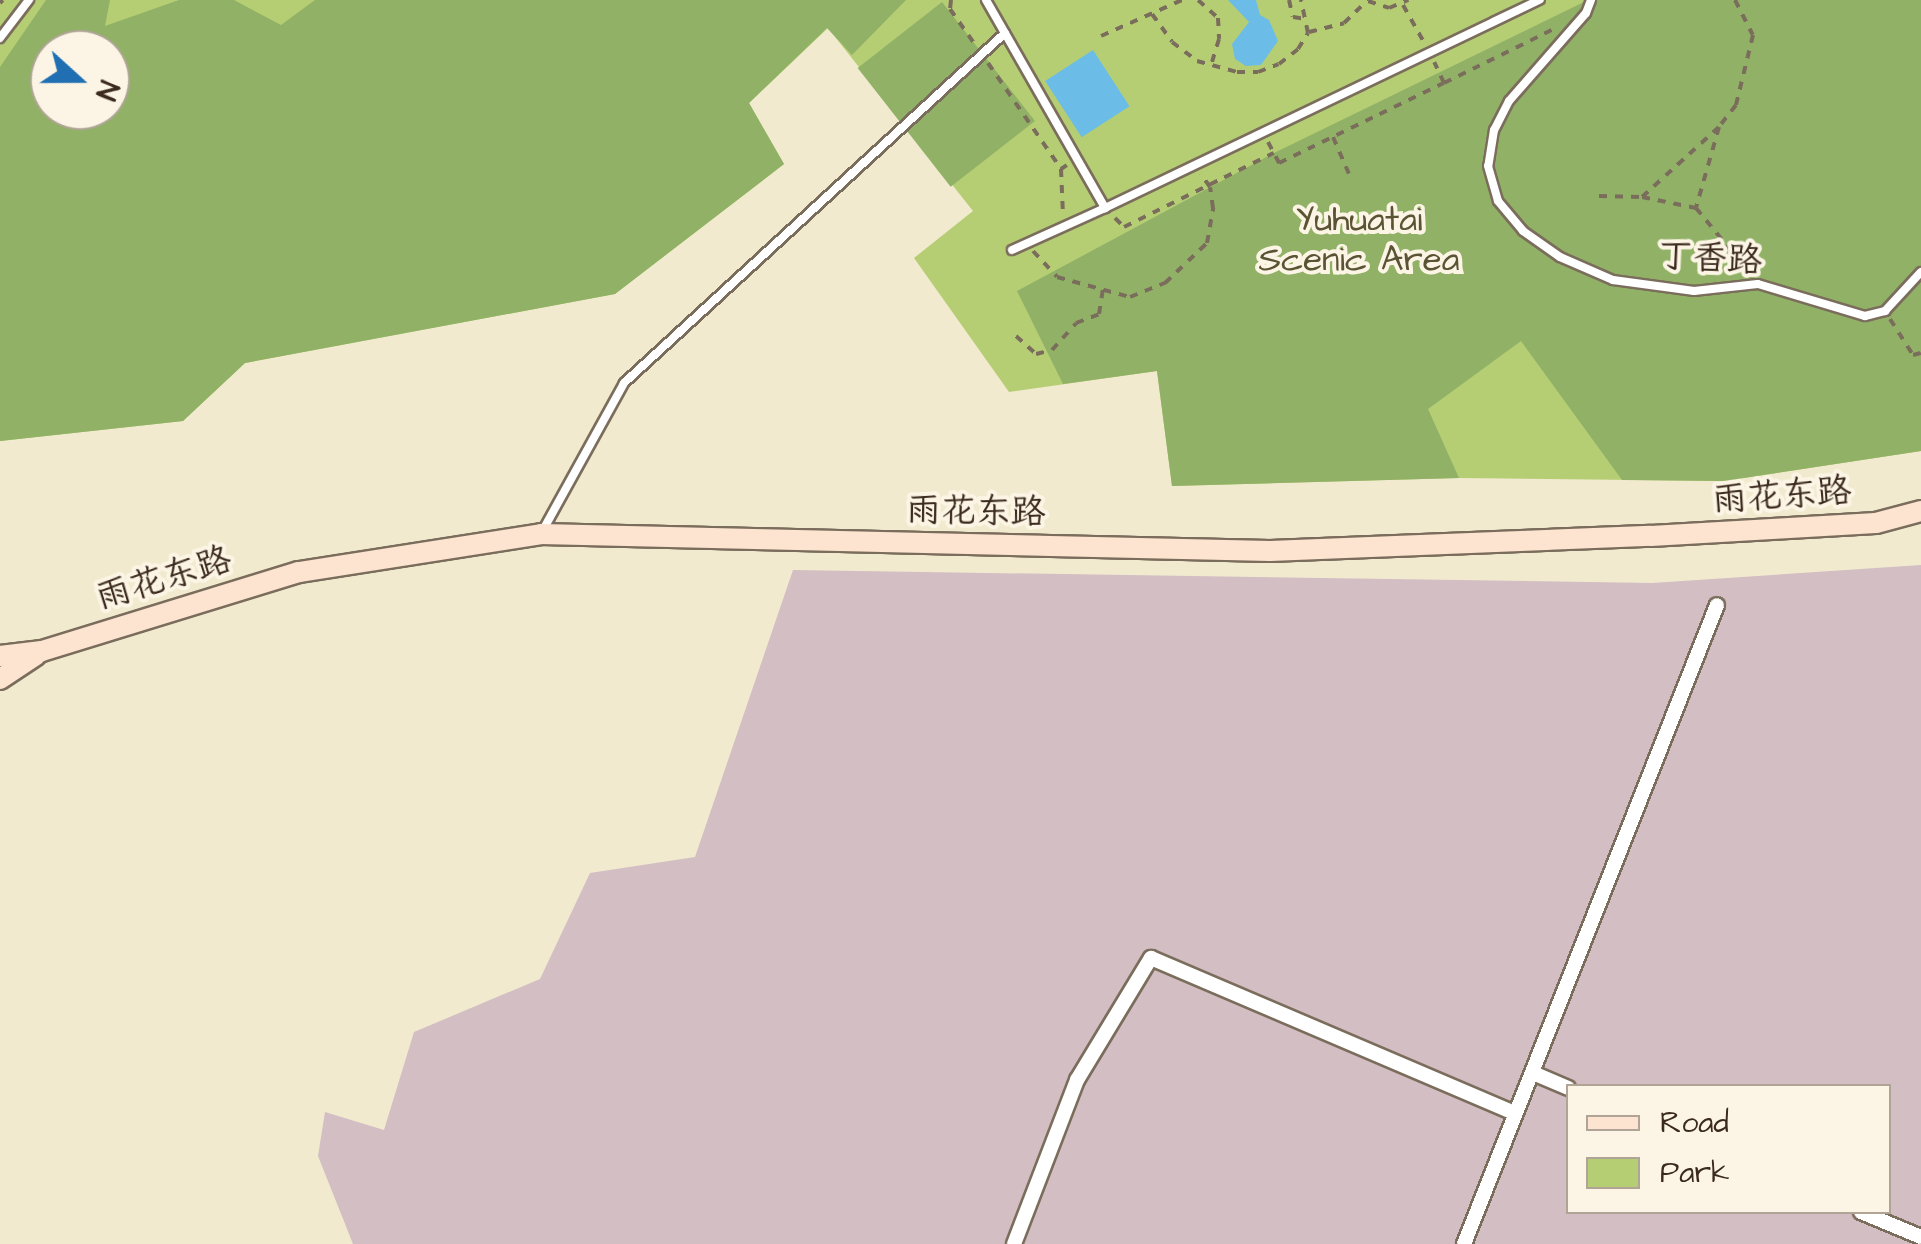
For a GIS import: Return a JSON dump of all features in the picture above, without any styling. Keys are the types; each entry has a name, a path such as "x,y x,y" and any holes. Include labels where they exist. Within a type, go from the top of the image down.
{"main road":[{"name":"雨花东路","path":"0,656 42,651 299,572 541,534 1270,551 1688,534 1876,522 1921,511"},
{"name":"雨花东路","path":"0,679 42,651"}],"street":[{"path":"1464,1244 1717,605"},
{"path":"1014,1244 1078,1080 1151,958 1514,1113"},
{"path":"1533,1073 1566,1087"},
{"path":"1867,1214 1921,1237"}],"lane":[{"path":"0,38 29,0"},
{"path":"986,0 1105,208"},
{"path":"1012,250 1540,0"},
{"name":"丁香路","path":"1591,0 1586,13 1509,101 1494,130 1488,166 1498,201 1523,231 1560,256 1613,280 1694,291 1758,284 1865,316 1885,310"},
{"path":"541,534 624,383 1005,33"},
{"path":"1885,310 1921,272"}],"path":[{"path":"951,0 950,9 1061,169 1063,216 1068,224"},
{"path":"1101,36 1182,0"},
{"path":"1198,0 1218,18 1211,65"},
{"path":"1286,0 1293,17 1306,19"},
{"path":"1152,14 1172,42 1211,65 1258,72 1279,64 1298,49 1308,32 1302,2 1310,0"},
{"path":"1308,32 1344,24 1368,0 1388,8 1406,2 1444,84"},
{"path":"1642,197 1718,127 1736,105 1754,34 1735,0"},
{"path":"1262,133 1279,163 1586,13"},
{"path":"1696,208 1718,127"},
{"path":"1332,137 1350,174"},
{"path":"1105,208 1124,227 1274,154"},
{"path":"1061,169 1077,159"},
{"path":"1028,242 1041,265 1056,277 1130,296 1165,283 1207,243 1210,188 1196,165"},
{"path":"1599,196 1642,197 1696,208 1758,284"},
{"path":"1016,336 1036,354 1052,350 1076,323 1099,314 1102,289"},
{"path":"1885,310 1912,356 1921,354"}],"shaded area":[{"path":"1921,565 1921,1244 353,1244 318,1156 325,1112 384,1130 414,1032 540,979 590,873 695,857 793,570 1652,583"}],"green space":[{"name":"Yuhuatai Scenic Area","path":"0,0 1921,0 1921,451 1724,481 1459,478 1172,486 1157,371 1009,392 914,258 973,211 828,28 749,103 784,164 615,294 245,363 183,421 0,441"},
{"path":"46,0 110,0 105,26 179,0 234,0 281,25 315,0 906,0 852,55 827,28 749,103 784,164 615,294 245,363 183,421 0,441 0,67"},
{"path":"1588,0 1921,0 1921,451 1724,481 1622,480 1521,341 1428,409 1459,478 1172,486 1157,371 1063,384 1017,291 1274,153"},
{"path":"942,2 1035,121 951,187 858,68"}],"water":[{"path":"1228,0 1256,0 1260,15 1269,20 1278,41 1261,65 1246,66 1235,59 1232,44 1249,22"},
{"path":"1093,50 1129,106 1082,137 1045,81"}]}
